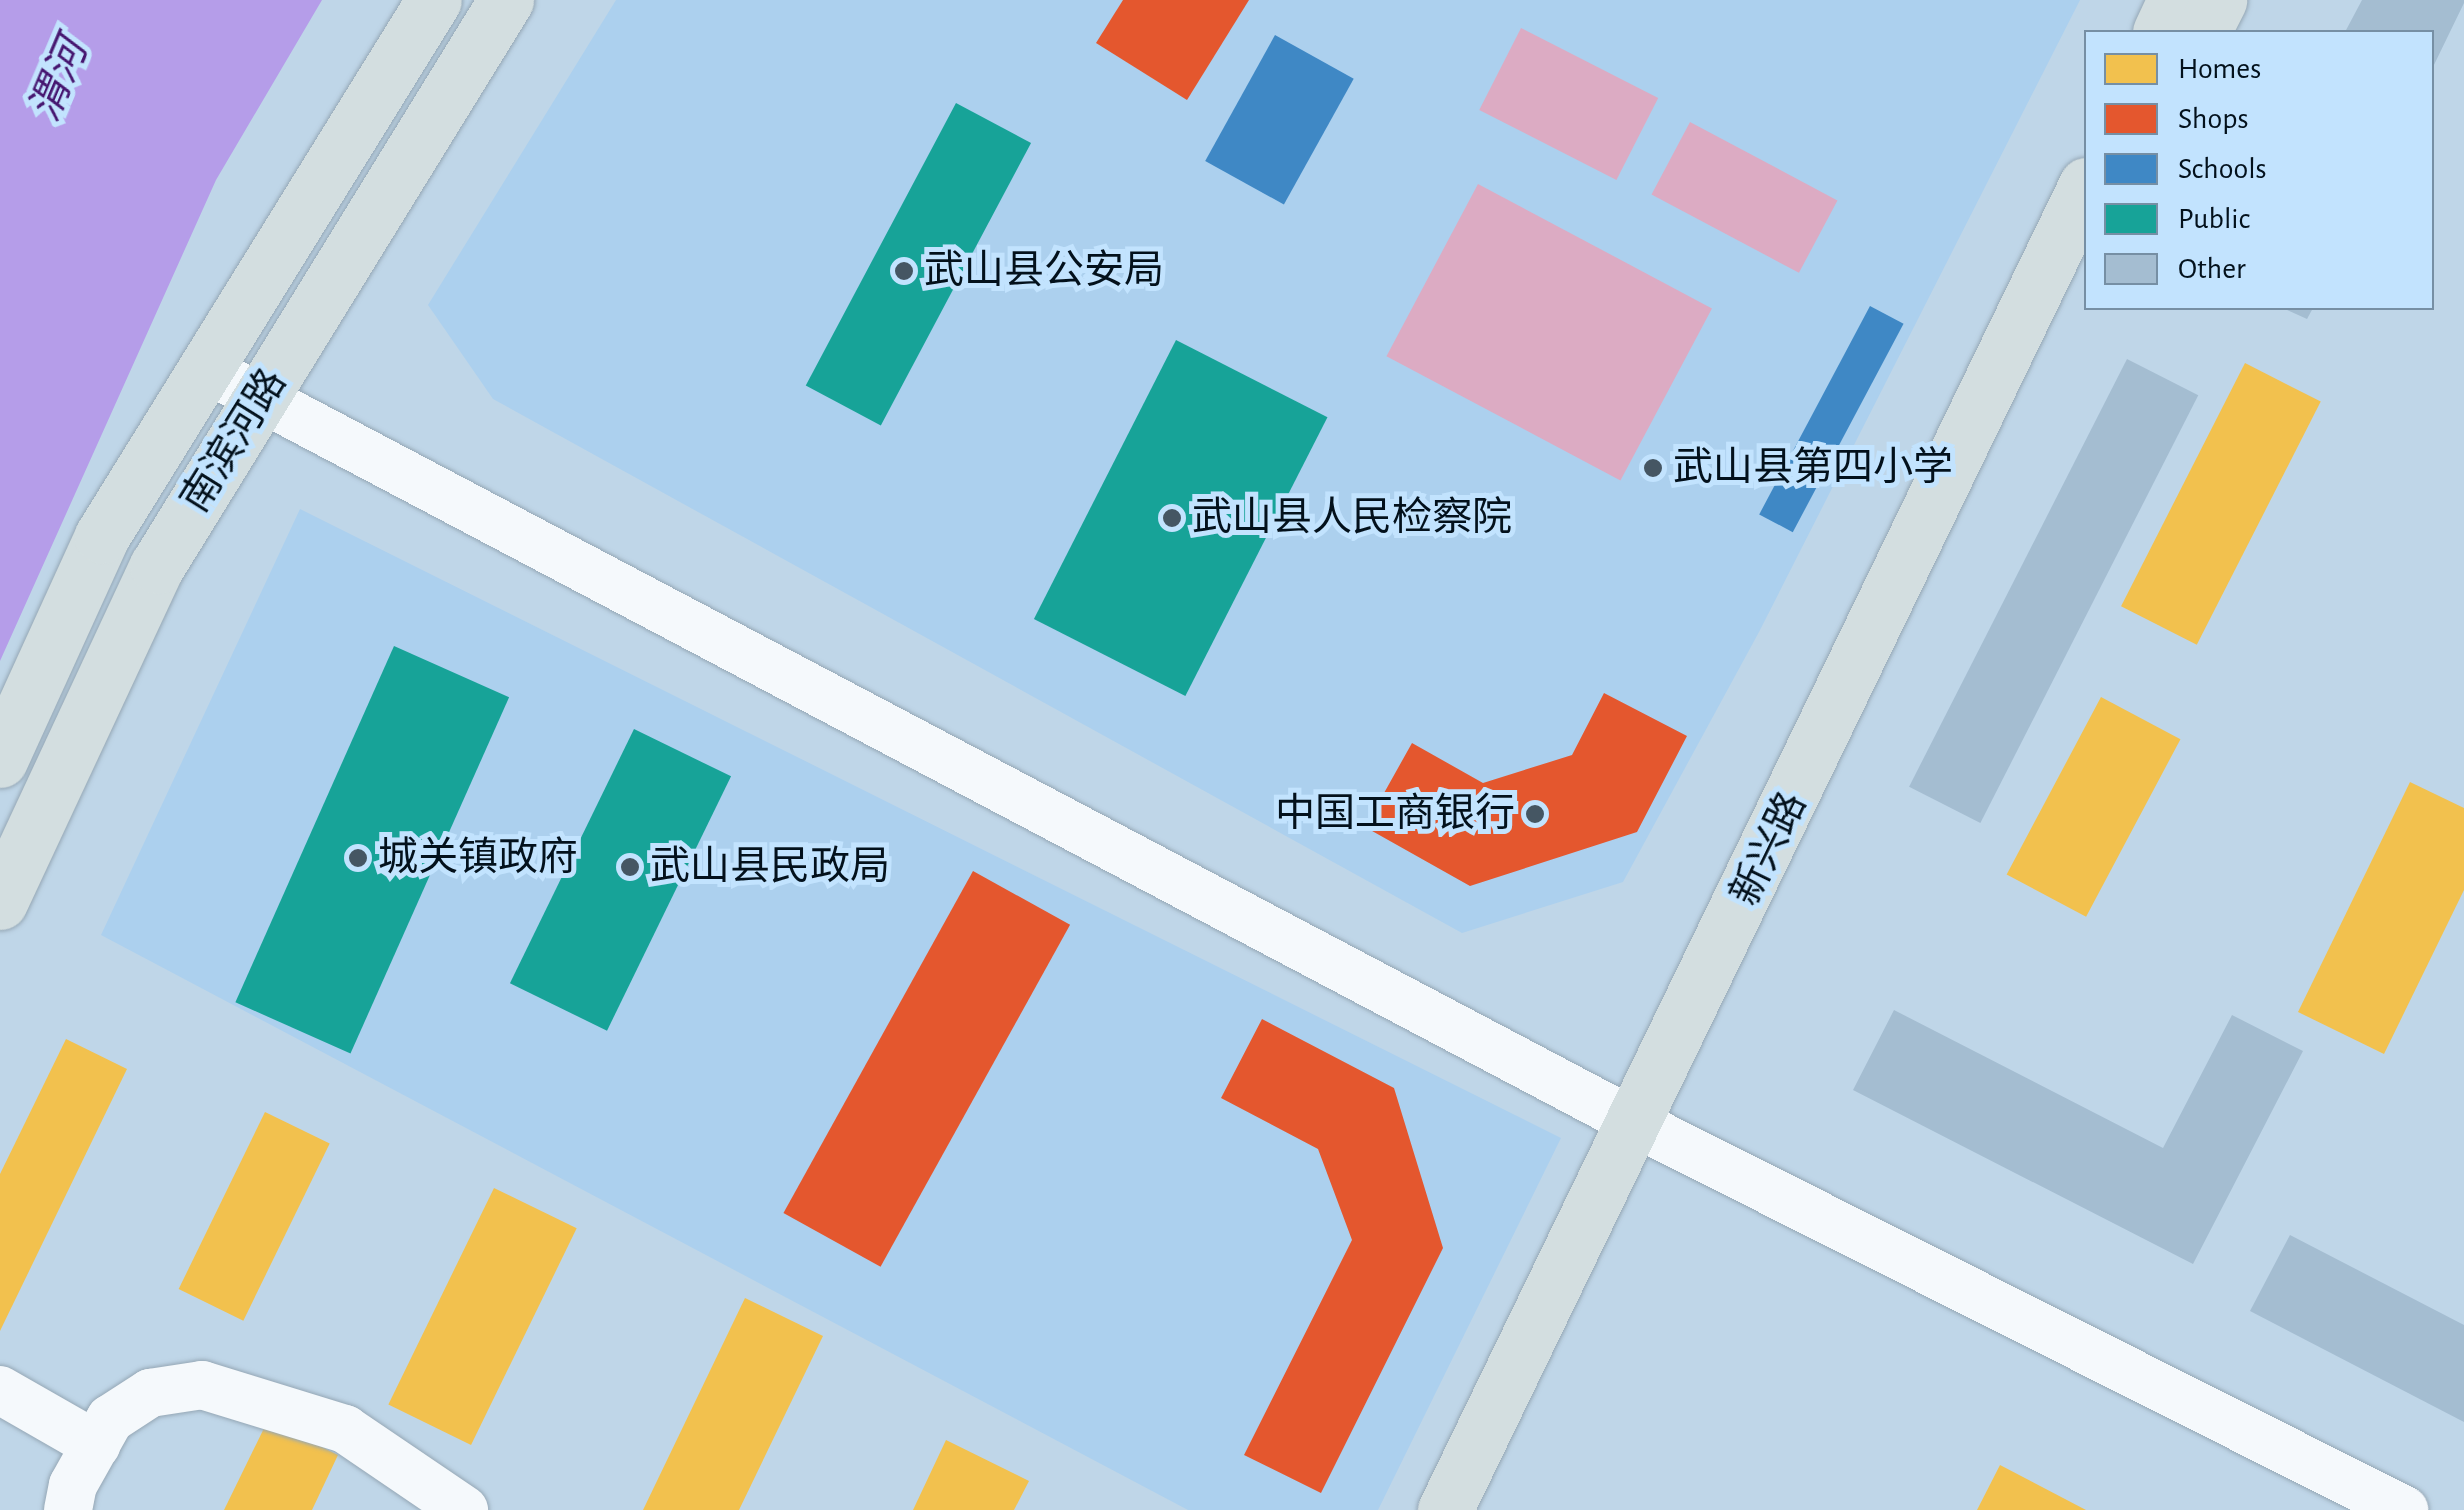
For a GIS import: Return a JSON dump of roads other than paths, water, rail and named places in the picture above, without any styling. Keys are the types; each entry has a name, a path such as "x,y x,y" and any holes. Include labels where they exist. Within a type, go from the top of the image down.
{"main road":[{"path":"0,760 102,536 437,0 497,15"},
{"path":"2161,30 2175,0"},
{"path":"2204,30 2219,0"},
{"name":"南滨河路","path":"0,902 157,566 497,15"},
{"name":"新兴路","path":"1485,1510 1653,1132 2084,189"},
{"name":"新兴路","path":"1445,1510 1653,1132 2084,278"}],"street":[{"path":"204,368 1653,1132 2404,1510"},
{"path":"68,1510 73,1485 110,1419 150,1393 202,1385 346,1429 464,1510"},
{"path":"0,1390 96,1445"}],"water":[{"name":"渭河","path":"0,0 322,0 216,180 0,661"}],"place":[{"name":"武山县公安局","path":"904,271"},
{"name":"武山县第四小学","path":"1653,468"},
{"name":"武山县人民检察院","path":"1172,518"},
{"name":"中国工商银行","path":"1535,814"},
{"name":"城关镇政府","path":"358,858"},
{"name":"武山县民政局","path":"630,867"}]}
